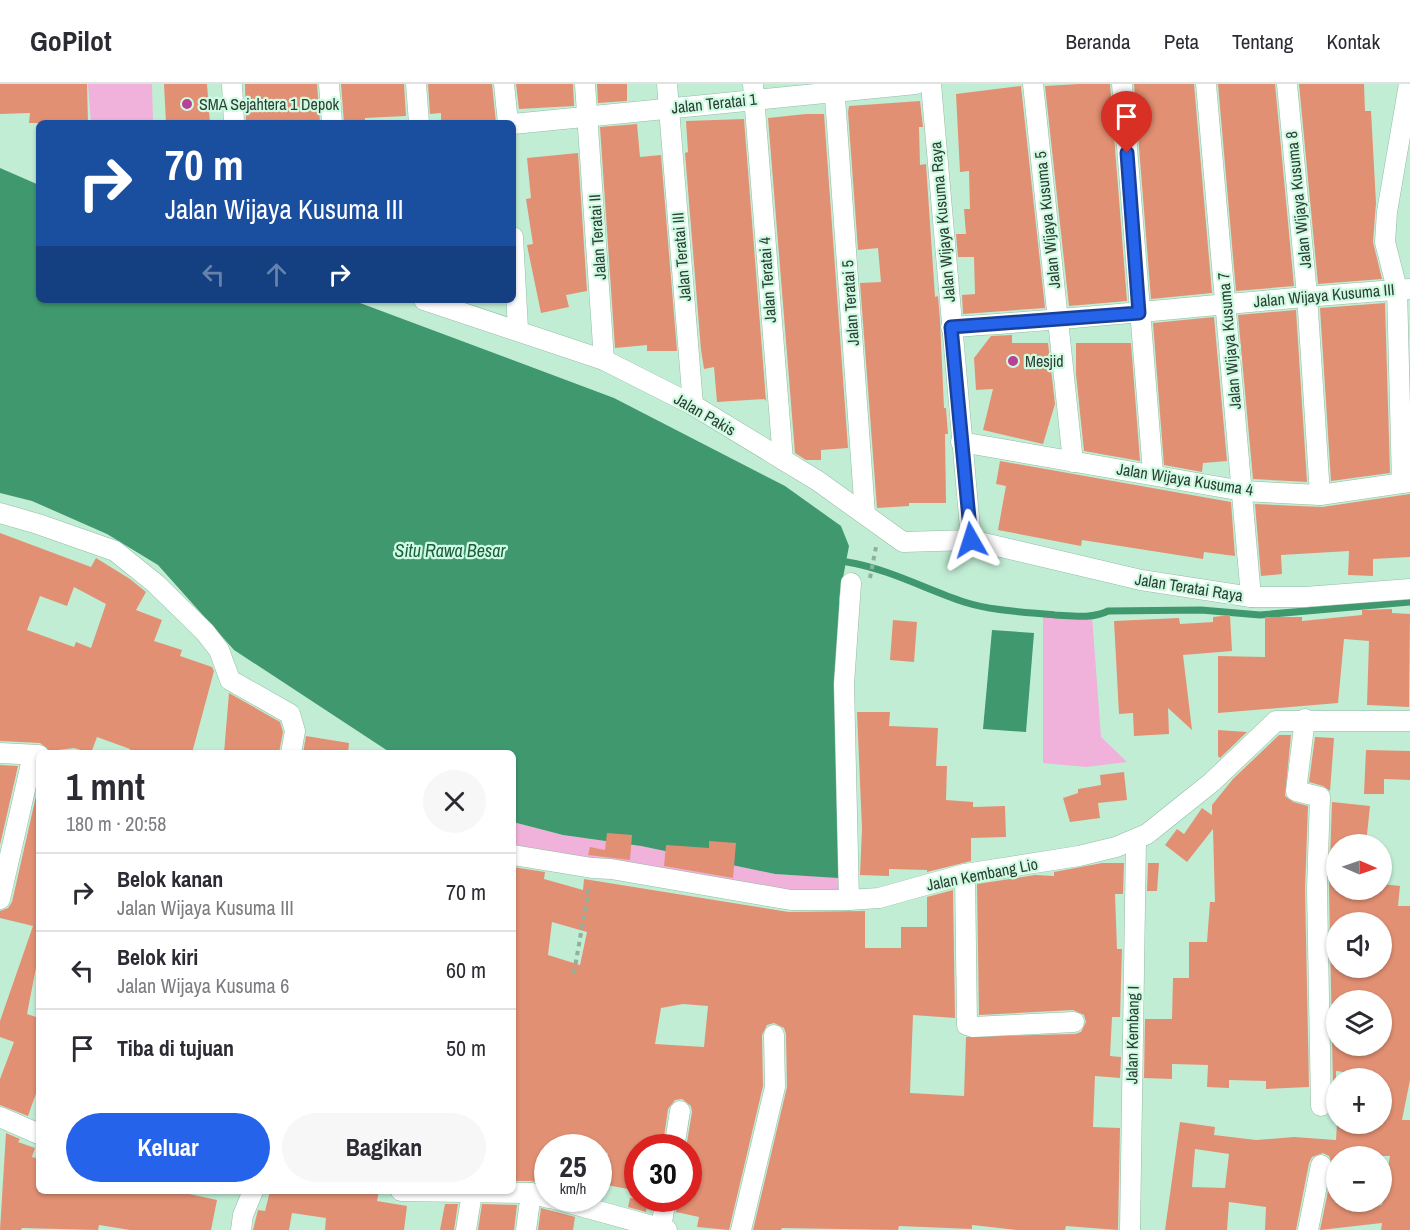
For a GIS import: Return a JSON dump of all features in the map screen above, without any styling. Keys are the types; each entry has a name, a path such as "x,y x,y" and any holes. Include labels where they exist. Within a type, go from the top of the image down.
{"street":[{"path":"232,84 234,120"},
{"path":"329,84 332,120"},
{"path":"416,84 419,120"},
{"path":"504,84 508,120"},
{"name":"Jalan Teratai II","path":"585,84 604,360"},
{"name":"Jalan Teratai III","path":"667,84 693,405"},
{"name":"Jalan Teratai 1","path":"516,124 669,108 753,92 916,84"},
{"name":"Jalan Wijaya Kusuma Raya","path":"931,84 971,540"},
{"name":"Jalan Wijaya Kusuma 5","path":"1033,84 1072,462"},
{"path":"1122,84 1153,473"},
{"name":"Jalan Wijaya Kusuma 7","path":"1206,84 1251,597"},
{"name":"Jalan Wijaya Kusuma 8","path":"1287,84 1307,295 1320,495"},
{"path":"1406,482 1404,289 1385,242 1387,212 1409,84"},
{"name":"Jalan Teratai 5","path":"835,88 865,514"},
{"name":"Jalan Teratai 4","path":"753,92 783,460"},
{"name":"Jalan Wijaya Kusuma III","path":"951,327 1139,313 1307,295 1404,289"},
{"path":"516,292 518,329"},
{"name":"Jalan Pakis","path":"435,303 518,329 604,360 693,405 818,480 903,542 971,540"},
{"name":"Jalan Wijaya Kusuma 4","path":"961,441 1072,462 1153,473 1243,491 1320,495 1406,482"},
{"path":"0,513 115,551 134,566 205,632 219,650 230,680 290,714 294,731 291,750"},
{"name":"Jalan Teratai Raya","path":"971,540 1141,580 1251,597 1305,597 1410,589"},
{"path":"849,900 844,684 851,584"},
{"path":"1305,719 1296,790 1320,797 1317,889 1321,1106"},
{"name":"Jalan Kembang Lio","path":"516,855 611,869 791,900 879,898 965,874 1079,856 1136,841 1212,782 1276,721 1305,719 1410,721"},
{"path":"0,753 36,755 0,899"},
{"name":"Jalan Kembang I","path":"1131,1230 1136,841"},
{"path":"965,874 967,1025 974,1027 1074,1022"},
{"path":"741,1230 775,1087 774,1035"},
{"path":"676,1134 680,1111"},
{"path":"0,1117 36,1133"},
{"path":"1308,1230 1321,1165"},
{"path":"241,1230 243,1215 252,1194"},
{"path":"466,1230 472,1194"},
{"path":"496,1194 534,1196"},
{"path":"526,1230 535,1212"},
{"path":"602,1212 664,1229 665,1212"}],"path":[{"path":"871,574 874,557"},
{"path":"574,973 592,868"}],"shaded area":[{"path":"88,84 152,84 153,120 91,120"},
{"path":"1043,614 1092,616 1101,737 1127,762 1086,767 1043,763"},
{"path":"516,823 563,835 641,846 775,874 848,878 849,900 516,855"}],"water":[{"name":"Situ Rawa Besar","path":"0,168 36,184 36,303 360,303 614,398 785,486 841,526 849,546 839,599 843,870 838,878 775,874 641,846 563,835 516,823 516,750 386,750 234,650 158,565 107,534 32,501 0,493"},
{"path":"992,630 1034,633 1026,732 983,729"}],"building":[{"path":"0,84 87,84 88,120 36,120 36,123 29,123 30,113 0,114"},
{"name":"SMA Sejahtera 1 Depok","path":"164,84 207,84 210,120 166,120"},
{"path":"245,84 317,84 320,120 246,120"},
{"path":"341,84 404,84 406,116 344,120"},
{"path":"428,84 492,84 496,120 441,120 441,113 430,114"},
{"path":"516,84 573,84 574,106 519,109"},
{"path":"597,84 627,84 627,101 598,103"},
{"path":"1110,84 1127,301 1069,306 1045,86"},
{"path":"1134,84 1194,84 1212,293 1151,299"},
{"path":"1218,84 1275,84 1294,286 1236,291"},
{"path":"1299,84 1364,84 1365,111 1371,111 1376,203 1373,242 1382,279 1318,284"},
{"path":"1021,86 1045,308 963,314 962,295 975,294 974,257 958,257 956,234 966,234 964,209 970,209 969,171 960,172 956,94"},
{"path":"920,101 923,127 919,127 920,165 926,164 935,297 938,296 940,320 944,408 946,408 948,434 945,434 946,503 909,503 909,506 877,508 860,283 881,282 878,248 858,250 848,112 849,106"},
{"path":"824,114 848,448 821,450 821,460 806,460 795,453 768,118"},
{"path":"744,119 766,401 764,399 717,402 714,367 704,369 701,350 685,153 688,152 686,121"},
{"path":"637,124 640,157 661,155 677,351 647,351 647,345 615,348 600,127"},
{"path":"578,153 587,291 566,295 569,307 541,313 527,245 533,244 526,199 531,198 527,158"},
{"path":"1385,303 1390,473 1331,481 1320,308"},
{"path":"1296,310 1307,482 1253,479 1238,315"},
{"path":"1214,317 1227,461 1203,463 1202,472 1164,465 1153,323"},
{"path":"1012,335 1012,343 1048,343 1055,404 1043,444 983,430 993,389 976,390 974,358 991,336"},
{"path":"1076,343 1131,343 1140,461 1084,451 1076,374"},
{"path":"1000,461 1231,502 1235,556 1204,552 1203,559 1082,540 1081,546 998,530 1006,486 996,484"},
{"path":"1410,494 1410,557 1373,559 1373,576 1348,575 1349,551 1281,555 1282,574 1261,576 1255,504 1322,507"},
{"path":"0,533 91,567 96,558 130,579 146,592 136,610 162,620 154,641 182,650 180,656 212,667 214,671 193,750 130,750 97,737 92,750 74,748 49,750 40,743 0,741","holes":["74,587 106,604 91,648 76,642 74,647 27,630 40,596 67,606"]},
{"path":"1392,609 1392,613 1410,614 1409,707 1367,705 1369,641 1344,639 1338,703 1218,713 1218,656 1265,657 1265,617 1302,617 1302,621 1362,615 1362,610"},
{"path":"1230,615 1232,651 1183,655 1192,730 1168,708 1169,734 1134,736 1133,713 1119,714 1114,621 1179,618 1180,624 1213,622 1213,617"},
{"path":"893,620 917,622 914,662 890,660"},
{"path":"229,693 280,722 283,732 280,750 224,750"},
{"path":"857,712 890,712 889,726 938,728 936,766 947,766 946,800 973,802 973,807 1005,806 1006,837 971,838 971,861 927,872 927,870 889,869 889,876 860,875 862,829"},
{"path":"1218,730 1247,732 1220,758 1218,756"},
{"path":"1279,735 1291,735 1285,796 1293,802 1308,806 1305,889 1309,1087 1266,1089 1266,1081 1229,1080 1229,1088 1207,1087 1208,1065 1172,1064 1172,1079 1144,1078 1145,1019 1172,1019 1173,978 1189,978 1189,942 1207,942 1210,902 1215,902 1213,829 1187,862 1165,845 1177,829 1184,834 1202,808 1212,815 1212,805 1233,779"},
{"path":"306,736 349,743 348,750 304,750"},
{"path":"1315,737 1334,738 1330,791 1323,786 1309,782"},
{"path":"1366,750 1410,751 1410,780 1384,779 1384,794 1364,794"},
{"path":"0,765 18,766 0,845"},
{"path":"1124,772 1127,800 1098,803 1100,818 1070,822 1063,798 1078,793 1078,789 1101,785 1100,775"},
{"path":"36,796 36,968 27,1014 36,1017 36,1093 28,1116 0,1105 0,1079 14,1042 0,1037 0,1021 33,926 0,918 0,911 8,908 12,902"},
{"path":"1332,802 1370,806 1367,834 1331,834"},
{"path":"607,833 632,835 630,860 588,855 590,847 605,850"},
{"path":"709,841 736,843 733,878 664,866 666,845 709,848"},
{"path":"1102,863 1124,863 1123,894 1115,894 1117,949 1122,949 1120,1017 1112,1017 1110,1056 1121,1057 1120,1078 1095,1076 1093,1127 1120,1128 1118,1230 1066,1226 1065,1230 1017,1230 972,1225 972,1229 899,1226 898,1230 782,1228 781,1230 753,1230 787,1087 786,1034 784,1028 774,1023 767,1025 762,1035 763,1086 729,1230 697,1227 699,1217 676,1212 702,1212 702,1134 688,1134 691,1106 682,1099 675,1100 668,1109 664,1134 624,1134 624,1188 612,1186 612,1134 534,1134 534,1182 516,1181 516,867 545,872 544,879 583,890 584,879 789,912 865,911 865,948 901,948 901,927 927,927 927,897 953,890 955,1018 913,1015 910,1093 964,1096 966,1037 1075,1034 1081,1032 1086,1022 1084,1015 1073,1010 979,1015 977,884 1035,875 1054,876 1054,872","holes":["552,922 587,932 580,965 548,955","683,1004 708,1006 704,1047 655,1044 661,1008"]},
{"path":"1148,863 1159,863 1157,891 1147,891"},
{"path":"1392,885 1400,886 1398,906 1410,906 1410,1080 1402,1120 1410,1120 1410,1230 1381,1230 1382,1223 1320,1230 1326,1201 1326,1212 1392,1212 1392,1146 1326,1146 1326,1154 1323,1153 1312,1157 1309,1163 1296,1230 1265,1230 1266,1207 1229,1202 1227,1230 1165,1230 1180,1122 1215,1127 1214,1135 1256,1140 1294,1137 1336,1140 1336,1134 1392,1134 1392,1068 1333,1068 1332,1056 1392,1056 1392,990 1331,990 1331,978 1392,978 1392,912 1329,912 1329,900 1392,900","holes":["1195,1149 1229,1154 1225,1188 1192,1187"]},
{"path":"6,1133 20,1139 18,1142 35,1148 32,1157 36,1158 36,1194 189,1194 217,1200 211,1230 130,1230 99,1225 98,1230 22,1228 21,1230 0,1230"},
{"path":"269,1194 378,1194 377,1201 407,1206 404,1230 325,1230 326,1218 292,1213 289,1230 253,1230 258,1210 265,1211"},
{"path":"445,1204 458,1204 454,1230 440,1230"},
{"path":"482,1204 517,1205 514,1230 478,1230"},
{"path":"540,1212 556,1212 575,1217 573,1230 538,1230"}],"waterway":[{"path":"847,562 892,574 975,605 1055,615 1096,615 1108,611 1201,610 1260,615 1410,602"}],"place":[{"name":"SMA Sejahtera 1 Depok","path":"187,104"},
{"name":"Mesjid","path":"1013,361"}],"route":[{"path":"971,540 951,327 1139,313 1127,153"}]}
